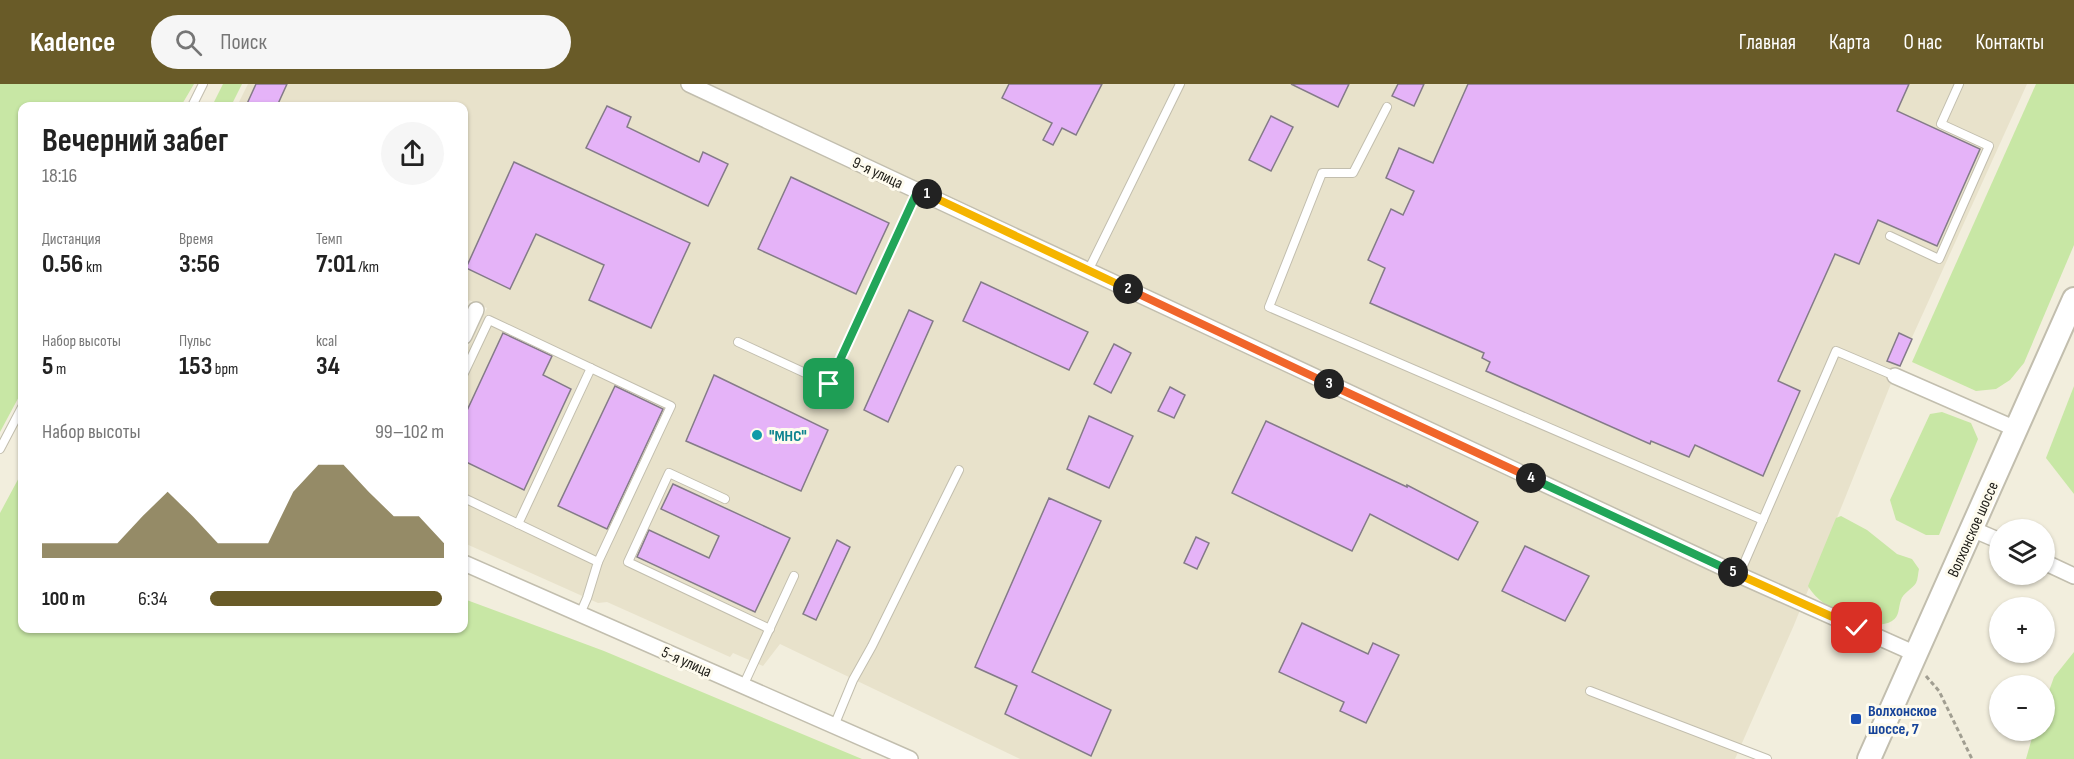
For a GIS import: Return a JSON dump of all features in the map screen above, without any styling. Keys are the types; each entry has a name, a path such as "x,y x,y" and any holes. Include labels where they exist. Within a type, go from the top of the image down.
{"main road":[{"name":"Волхонское шоссе","path":"1869,759 1921,664 1972,529 2074,299"}],"street":[{"name":"9-я улица","path":"689,84 1739,575 1921,664"},
{"path":"468,327 476,310"},
{"path":"1894,376 2016,429"},
{"path":"1972,529 1989,536"},
{"name":"5-я улица","path":"468,565 910,759"},
{"path":"2055,567 2074,576"}],"lane":[{"path":"194,102 203,84"},
{"path":"1088,271 1180,84"},
{"path":"1890,236 1939,259 1944,249 1989,146 1941,124 1959,84"},
{"path":"1387,107 1353,173 1322,173 1269,307 1763,520"},
{"path":"738,342 829,384 918,190"},
{"path":"468,365 489,320 671,406 598,562 580,614"},
{"path":"1739,575 1836,351 1894,376"},
{"path":"518,524 591,368"},
{"path":"0,449 18,415"},
{"path":"834,726 853,680 959,470"},
{"path":"725,499 669,473 628,562 770,629"},
{"path":"468,500 598,562"},
{"path":"743,686 795,576"},
{"path":"1590,691 1767,759"}],"path":[{"path":"1921,664 1939,691 1972,759"}],"shaded area":[{"path":"248,84 2027,84 1890,386 1794,625 1735,759 1020,759 780,644 763,666 733,653 730,657 607,602 598,603 468,545 468,348 487,308 469,300 468,302 468,102 239,102"}],"green space":[{"path":"0,84 194,84 183,102 18,102 18,398 0,432"},
{"path":"223,84 242,84 233,102 214,102"},
{"path":"2036,84 2074,84 2074,245 2024,363 2010,380 1996,389 1976,391 1912,362"},
{"path":"2074,386 2074,494 2046,458"},
{"path":"1942,412 1971,423 1978,439 1939,535 1926,535 1896,520 1890,500 1930,414"},
{"path":"18,479 18,633 468,633 468,600 604,651 862,759 0,759 0,513"},
{"path":"1841,516 1867,530 1897,554 1912,559 1919,569 1916,583 1902,598 1898,614 1892,621 1871,624 1846,617 1823,602 1808,586 1836,518"},
{"path":"2074,652 2074,759 2026,759 2031,741 2055,741 2055,676"}],"building":[{"path":"256,84 287,84 279,102 248,102"},
{"path":"1009,84 1102,84 1076,135 1062,128 1053,145 1043,140 1052,123 1002,98"},
{"path":"1291,84 1349,84 1338,107"},
{"path":"1398,84 1424,84 1414,106 1392,96"},
{"path":"1468,84 1909,84 1897,111 1980,149 1937,246 1878,220 1859,264 1835,254 1778,381 1800,391 1763,476 1695,445 1689,457 1651,441 1650,444 1486,371 1490,362 1482,358 1484,353 1370,303 1385,268 1368,260 1391,209 1403,215 1414,191 1386,178 1399,148 1433,163"},
{"path":"607,106 631,117 627,127 699,162 703,152 728,164 708,206 586,148"},
{"path":"1271,116 1293,127 1271,171 1249,160"},
{"path":"514,162 690,243 651,328 589,300 604,265 536,234 510,289 468,269 468,264"},
{"path":"791,177 889,223 856,294 758,249"},
{"path":"981,282 1088,332 1069,370 963,321"},
{"path":"909,310 933,321 888,422 864,410"},
{"path":"503,333 552,356 543,375 571,389 524,490 468,463 468,408"},
{"path":"1899,333 1912,339 1900,366 1887,361"},
{"path":"1114,344 1131,353 1111,393 1094,384"},
{"name":"\"МНС\"","path":"714,375 828,430 801,491 686,441"},
{"path":"615,386 663,409 607,529 558,506"},
{"path":"1170,387 1185,395 1174,418 1158,411"},
{"path":"1089,416 1133,436 1109,488 1067,469"},
{"path":"1266,421 1407,487 1407,485 1478,522 1458,560 1370,514 1352,551 1232,493"},
{"path":"673,484 790,538 755,612 637,557 649,530 709,558 719,536 661,509"},
{"path":"1049,498 1101,521 1032,672 1111,710 1091,756 1005,714 1017,686 975,667"},
{"path":"1196,537 1209,543 1197,569 1184,563"},
{"path":"837,540 850,547 816,620 803,614"},
{"path":"1525,546 1589,576 1565,621 1502,591"},
{"path":"1302,623 1368,654 1373,643 1399,655 1366,723 1340,711 1344,702 1279,672"}],"place":[{"name":"\"МНС\"","path":"757,435"},
{"name":"Волхонское шоссе, 7","path":"1856,719"}],"route":[{"path":"829,384 918,190 1739,575 1857,628"}]}
